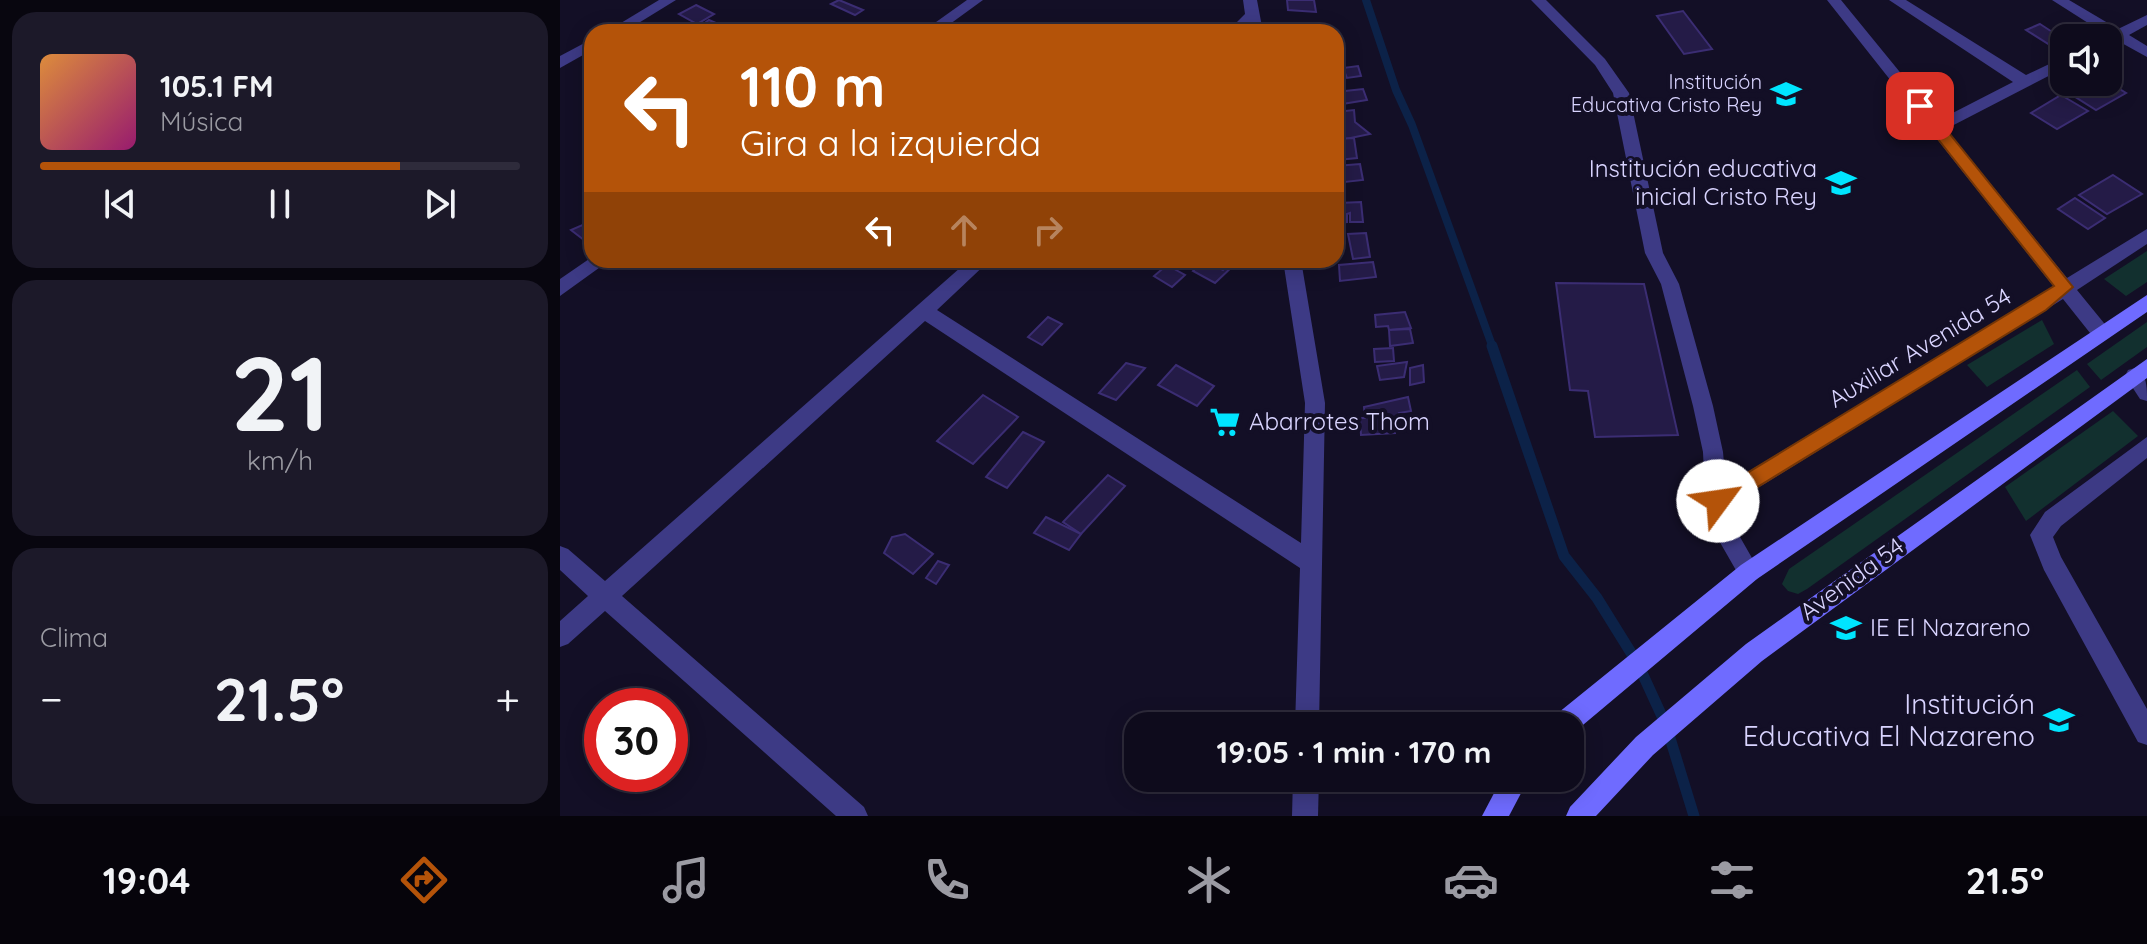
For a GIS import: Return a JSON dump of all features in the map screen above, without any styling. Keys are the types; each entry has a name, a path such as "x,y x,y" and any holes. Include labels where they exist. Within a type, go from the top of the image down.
{"main road":[{"path":"1579,712 1749,572 2147,302"},
{"name":"Avenida 54","path":"1579,816 1617,770 1675,716 1786,627 2143,379"},
{"path":"1495,816 1508,792"}],"street":[{"path":"627,24 669,0"},
{"path":"1538,0 1600,62 1621,93 1654,253 1670,284 1703,406 1713,452 1717,518 1749,572"},
{"path":"1834,0 2101,333"},
{"path":"1896,0 2025,82"},
{"path":"2059,0 2094,24"},
{"path":"940,24 973,1"},
{"path":"2122,32 2147,19"},
{"path":"2122,41 2147,52"},
{"path":"560,63 584,49"},
{"path":"1937,127 2050,69"},
{"name":"Auxiliar Avenida 54","path":"1718,501 2040,305 2147,235"},
{"path":"560,289 590,268"},
{"path":"560,636 972,268"},
{"path":"1293,268 1315,403 1307,712"},
{"path":"924,311 1312,563"},
{"path":"2147,446 2053,519 2041,535 2052,563 2147,733"},
{"path":"560,556 855,816"},
{"path":"1305,816 1306,792"}],"green space":[{"path":"2147,251 2147,282 2126,296 2104,279"},
{"path":"2042,320 2054,344 1987,387 1967,365"},
{"path":"2147,322 2147,347 2101,380 2087,364"},
{"path":"2077,370 2090,387 1807,589 1798,594 1788,591 1782,584 1789,569"},
{"path":"2113,411 2138,436 2026,521 2005,487"}],"building":[{"path":"839,0 863,10 855,15 831,4"},
{"path":"1287,0 1314,0 1316,12 1288,10"},
{"path":"696,5 714,14 697,24 679,14"},
{"path":"1683,11 1712,49 1684,54 1657,16"},
{"path":"2040,24 2050,31 2050,45 2026,30"},
{"path":"1358,66 1361,76 1347,78 1344,68"},
{"path":"1363,89 1367,100 1344,104 1344,91"},
{"path":"2059,96 2088,111 2057,129 2031,113"},
{"path":"2074,96 2121,96 2096,110"},
{"path":"1354,110 1355,122 1370,134 1344,139 1344,111"},
{"path":"1354,138 1357,158 1344,159 1344,139"},
{"path":"1360,164 1363,180 1344,182 1344,165"},
{"path":"2113,175 2142,194 2107,214 2079,195"},
{"path":"2075,198 2105,218 2088,229 2058,209"},
{"path":"1361,202 1363,222 1350,222 1350,213 1344,222 1344,203"},
{"path":"584,224 584,240 571,230"},
{"path":"1366,233 1370,257 1353,259 1348,234"},
{"path":"1373,262 1376,277 1340,281 1339,268 1344,268 1344,265"},
{"path":"1163,268 1172,268 1185,275 1172,287 1154,276"},
{"path":"1196,268 1231,268 1215,283 1193,271"},
{"path":"1556,283 1644,284 1678,435 1595,437 1588,391 1570,390"},
{"path":"1405,312 1411,328 1389,330 1388,326 1376,327 1375,315"},
{"path":"1048,317 1062,324 1042,345 1028,337"},
{"path":"1410,329 1413,343 1390,346 1389,330"},
{"path":"1393,348 1394,361 1375,362 1374,349"},
{"path":"1407,362 1404,377 1380,380 1377,366"},
{"path":"1126,363 1145,368 1116,400 1099,393"},
{"path":"1176,365 1214,386 1197,406 1158,385"},
{"path":"1423,365 1424,382 1410,385 1410,368"},
{"path":"983,395 1018,417 973,464 937,441"},
{"path":"1408,397 1411,411 1399,413 1401,421 1394,423 1395,433 1361,435 1360,418 1365,418 1364,407"},
{"path":"1023,432 1044,442 1007,488 986,477"},
{"path":"1108,475 1125,486 1081,534 1063,522"},
{"path":"1046,517 1081,534 1069,550 1034,533"},
{"path":"905,534 933,554 913,574 884,553 892,537"},
{"path":"938,561 949,565 936,584 926,578"}],"waterway":[{"path":"1366,0 1396,90 1412,125 1493,348"},
{"path":"1492,346 1564,556 1597,598 1638,664 1666,725 1694,816"}],"place":[{"name":"Institución Educativa Cristo Rey","path":"1786,94"},
{"name":"Institución educativa inicial Cristo Rey","path":"1841,183"},
{"name":"Abarrotes Thom","path":"1225,422"},
{"name":"IE El Nazareno","path":"1846,628"},
{"name":"Institución Educativa El Nazareno","path":"2059,720"}],"route":[{"path":"1718,501 2065,287 1920,106"}]}
